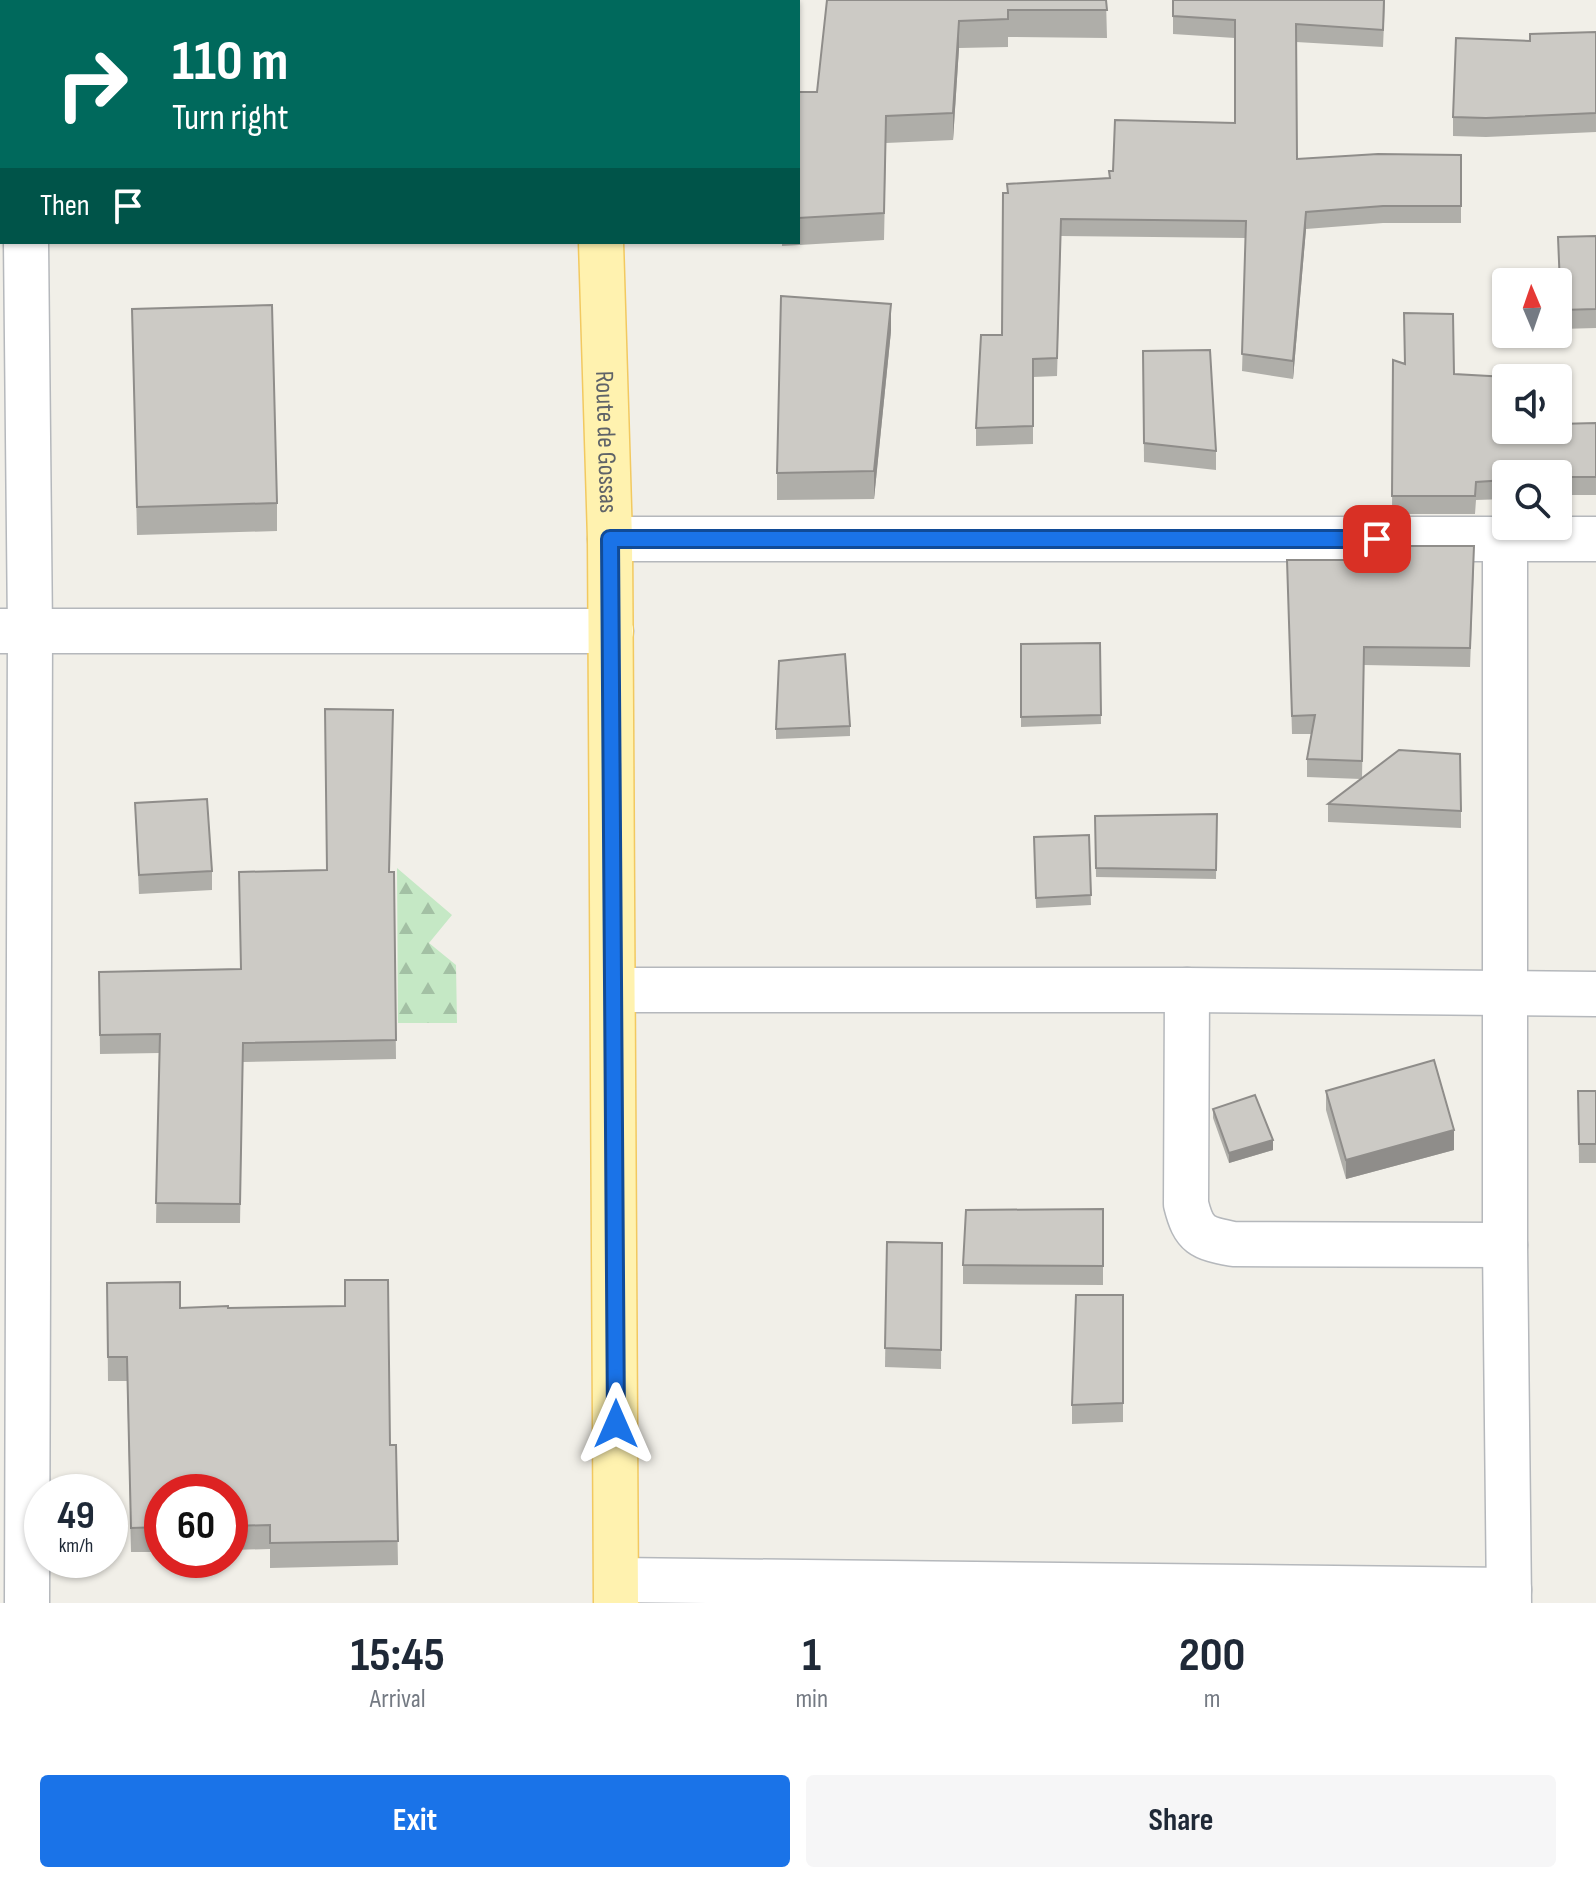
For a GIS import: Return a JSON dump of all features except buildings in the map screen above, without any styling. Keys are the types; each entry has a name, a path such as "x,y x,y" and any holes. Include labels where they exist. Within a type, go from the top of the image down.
{"main road":[{"name":"Route de Gossas","path":"601,244 610,539 616,1591"}],"street":[{"path":"26,244 15,631 27,1603"},
{"path":"610,539 1492,538"},
{"path":"1572,539 1596,539"},
{"path":"616,1591 1509,1596 1505,1245 1505,540"},
{"path":"15,631 611,631"},
{"path":"614,990 1596,994"},
{"path":"1187,990 1186,1204 1191,1225 1208,1239 1233,1244 1505,1245"}],"green space":[{"path":"397,868 452,915 429,943 456,965 457,1023 398,1023"}],"route":[{"path":"616,1424 610,539 1377,539"}]}
